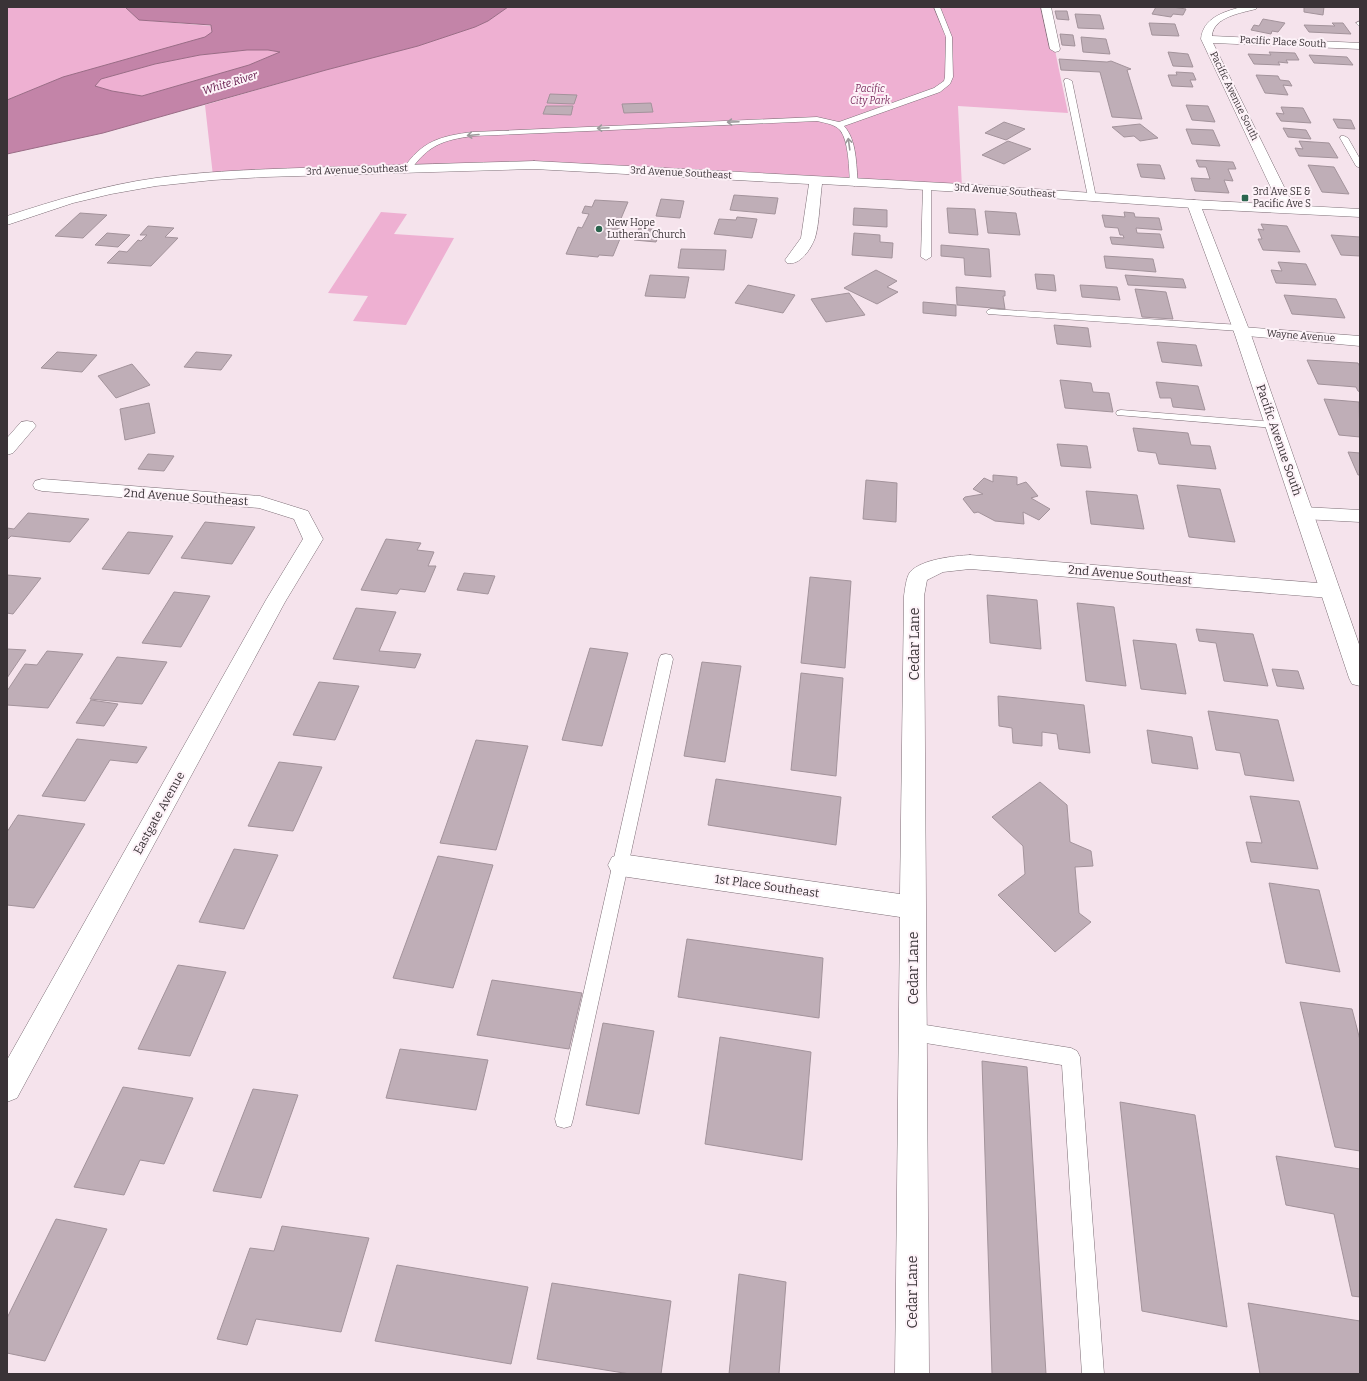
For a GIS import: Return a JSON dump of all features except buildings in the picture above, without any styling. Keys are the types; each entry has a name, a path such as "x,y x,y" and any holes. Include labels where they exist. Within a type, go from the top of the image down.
{"street":[{"path":"1046,7 1055,49"},
{"name":"Pacific Avenue South","path":"1252,7 1225,16 1211,24 1206,32 1206,39 1288,209"},
{"name":"Pacific Place South","path":"1206,39 1360,46"},
{"name":"3rd Avenue Southeast","path":"7,221 89,195 156,182 214,176 265,173 534,165 927,186 1194,204 1360,213"},
{"path":"792,260 801,250 808,238 816,180"},
{"name":"Pacific Avenue South","path":"1194,204 1241,330 1359,674"},
{"name":"Wayne Avenue","path":"1241,330 1360,341"},
{"path":"7,449 27,426"},
{"name":"2nd Avenue Southeast","path":"42,485 260,502 301,515 313,539"},
{"path":"1303,513 1360,516"},
{"name":"Eastgate Avenue","path":"7,1088 276,600 313,539"},
{"name":"2nd Avenue Southeast","path":"930,568 942,564 970,562 1330,591"},
{"name":"Cedar Lane","path":"912,1374 912,907 914,596 918,576 930,568"},
{"name":"1st Place Southeast","path":"621,865 912,907"}],"lane":[{"path":"839,125 937,90 947,82 949,76 949,37 937,7"},
{"path":"1068,81 1092,197"},
{"path":"407,169 415,156 433,143 444,139 473,134 817,119 826,120 839,125 847,134 849,139 854,182"},
{"path":"1344,138 1360,166"},
{"path":"926,257 927,186"},
{"path":"991,312 1241,330"},
{"path":"1121,413 1274,426"},
{"path":"564,1119 666,659"},
{"path":"913,1032 1071,1057 1093,1374"}],"green space":[{"path":"7,7 125,7 139,20 211,26 212,32 206,37 63,77 7,100"},
{"name":"Pacific City Park","path":"508,7 1046,7 1068,113 958,106 962,188 534,165 213,176 205,105 326,70 418,46 475,27 488,21"},
{"path":"247,50 268,50 281,52 249,65 142,96 112,91 95,86 101,79 155,64 200,55"},
{"path":"381,212 407,214 394,234 454,238 406,325 353,321 368,296 328,293"}],"water":[{"name":"White River","path":"125,7 508,7 488,21 475,27 418,46 326,70 103,133 7,154 7,100 63,77 205,37 212,32 211,25 139,20","holes":["247,50 268,50 280,52 249,65 142,96 112,91 95,86 101,79 155,64 200,55"]}],"place":[{"name":"3rd Ave SE & Pacific Ave S","path":"1245,198"},
{"name":"New Hope Lutheran Church","path":"599,229"}]}
